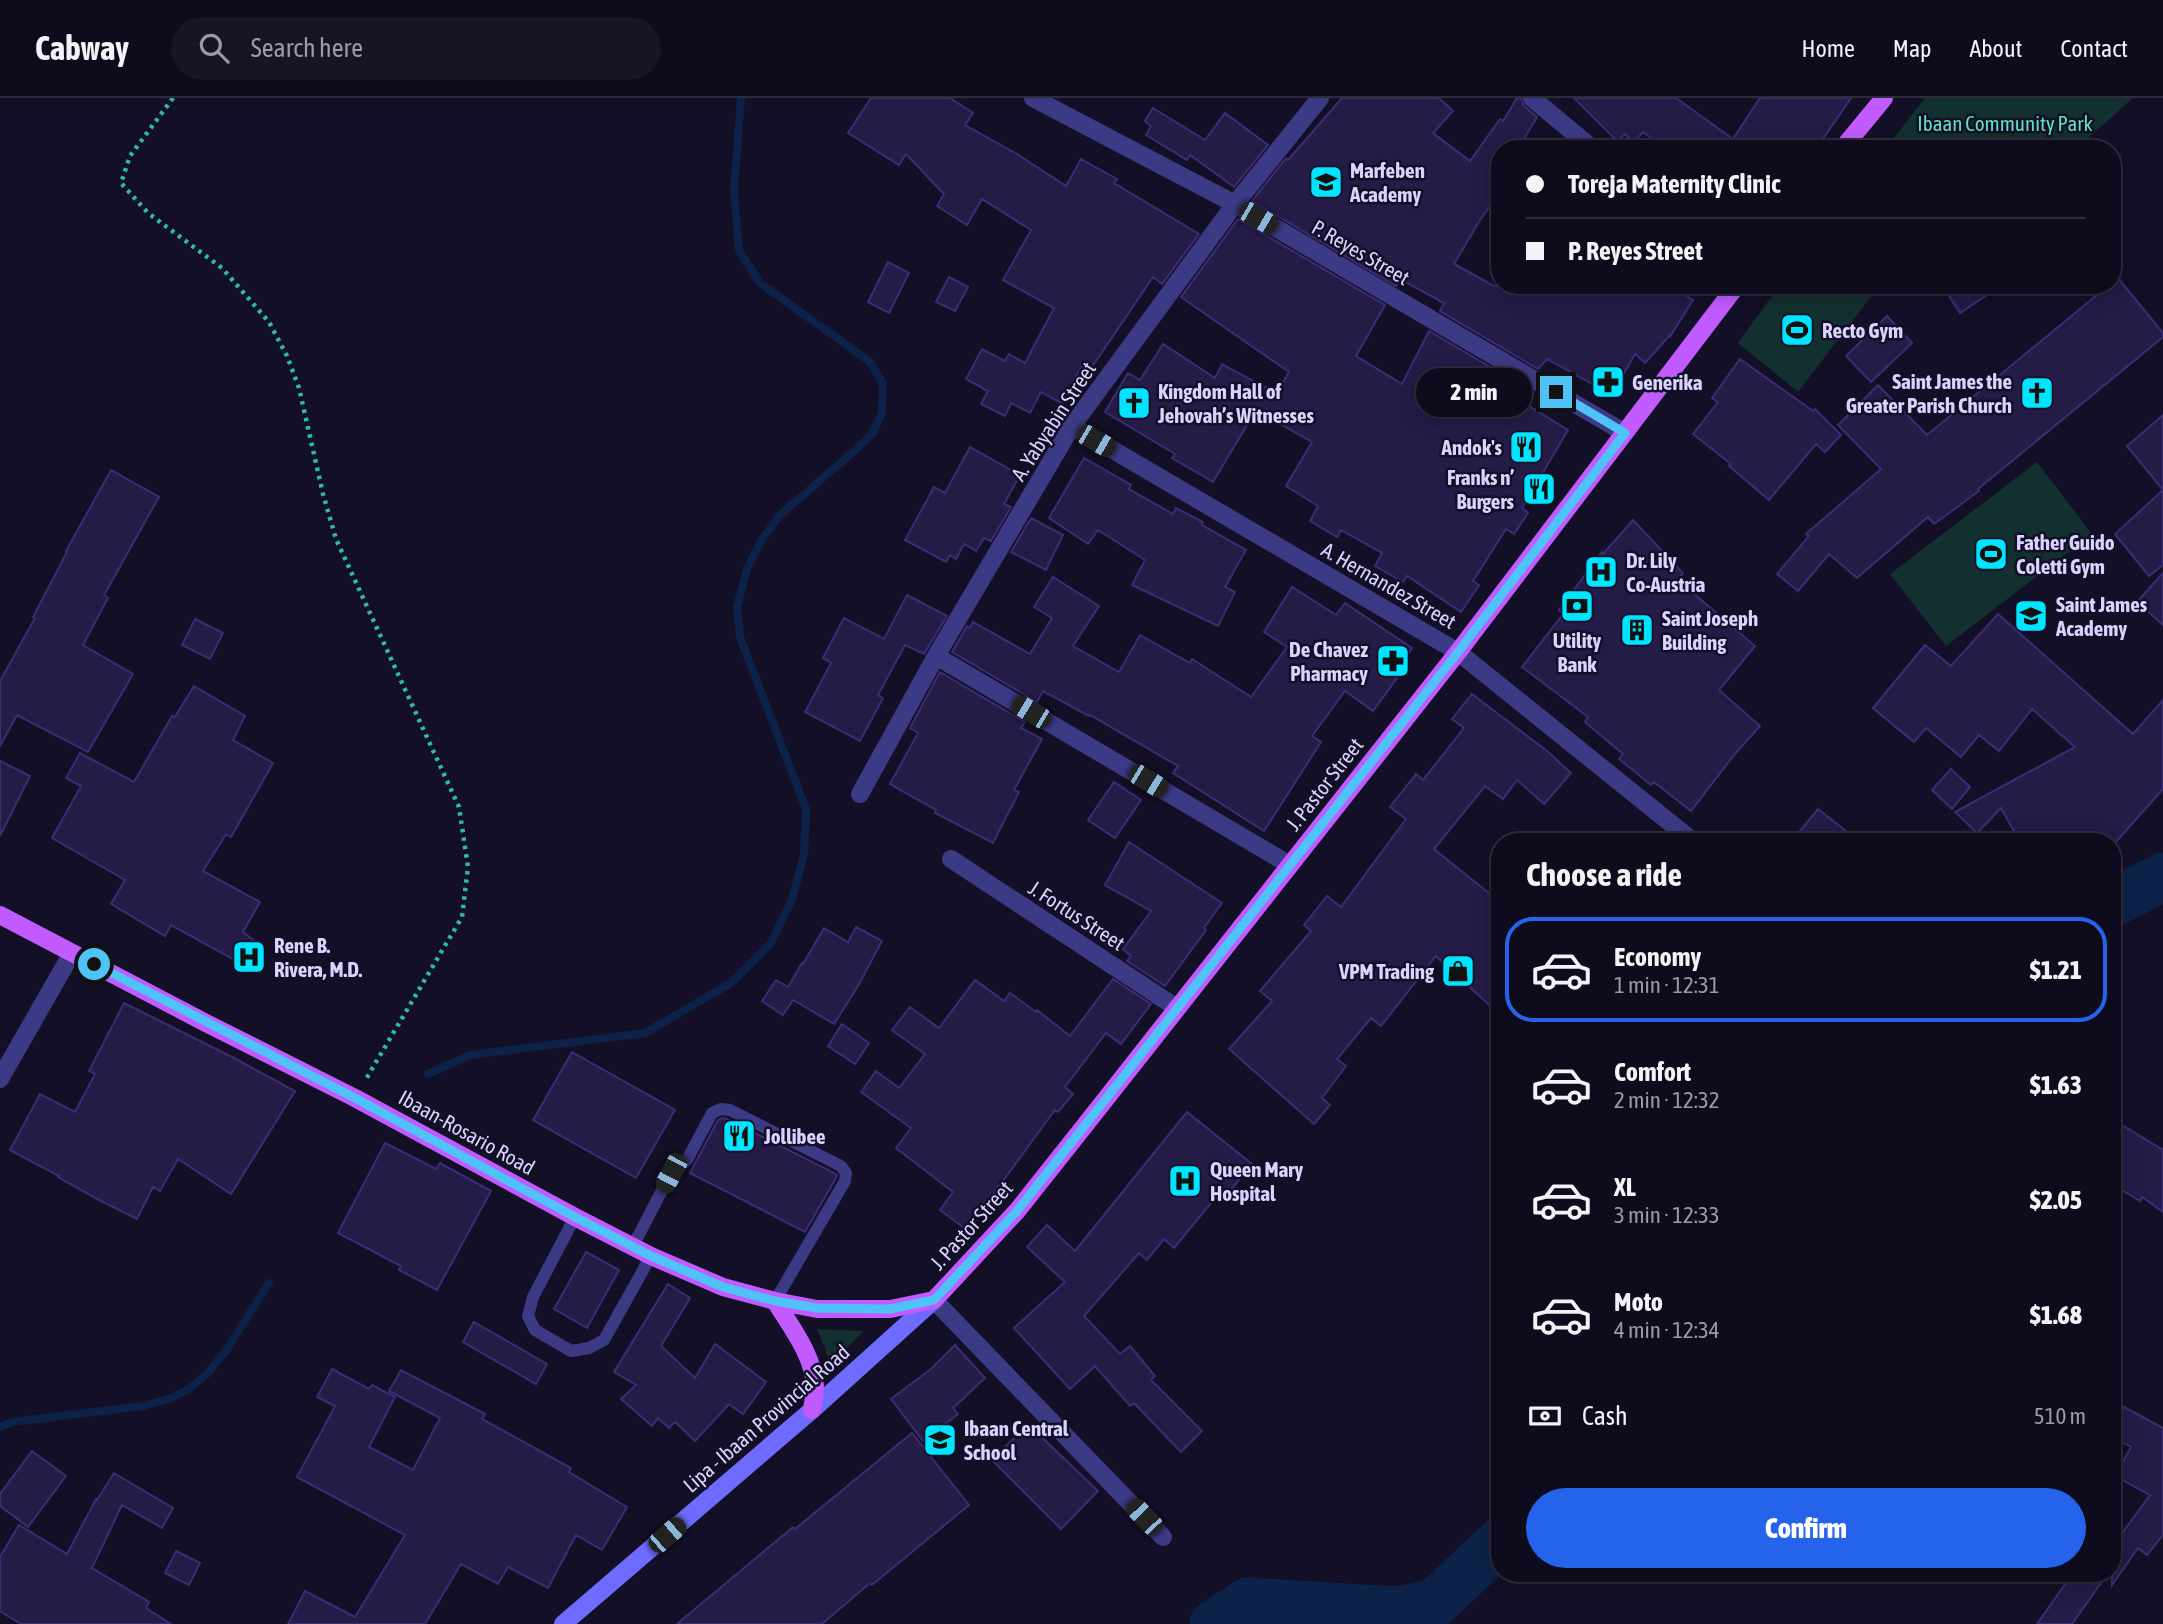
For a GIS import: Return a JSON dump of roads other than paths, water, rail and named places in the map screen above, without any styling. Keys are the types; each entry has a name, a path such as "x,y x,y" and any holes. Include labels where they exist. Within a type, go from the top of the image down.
{"main road":[{"path":"1849,140 1884,98"},
{"name":"J. Pastor Street","path":"934,1300 1017,1211 1177,1009 1458,652 1730,294"},
{"name":"Ibaan-Rosario Road","path":"0,915 355,1098 575,1217 651,1256 723,1287 775,1301 817,1308 890,1309 934,1300"},
{"name":"Lipa - Ibaan Provincial Road","path":"564,1624 934,1300"},
{"path":"775,1301 801,1344 813,1371 815,1389 812,1409"}],"street":[{"name":"P. Reyes Street","path":"1034,98 1235,204 1625,433"},
{"name":"A. Yabyabin Street","path":"860,794 936,656 1072,426 1235,204 1320,98"},
{"path":"1532,98 1582,140"},
{"name":"A. Hernandez Street","path":"1072,426 1458,652 1683,833"},
{"path":"936,656 1290,865"},
{"name":"J. Fortus Street","path":"951,859 1177,1009"},
{"path":"0,1079 72,953"},
{"path":"934,1300 1163,1536"}],"lane":[{"path":"632,1246 671,1173 687,1160 712,1113 721,1109 730,1110 841,1166 846,1173 845,1181 775,1301"},
{"path":"575,1217 533,1297 528,1316 535,1330 571,1351 589,1348 604,1340 651,1256"}],"waterway":[{"path":"428,1074 470,1055 645,1033 731,983 771,943 792,899 804,855 806,809 740,637 737,607 747,569 761,541 780,515 872,434 882,413 883,383 869,361 760,283 739,251 734,191 741,98"},
{"path":"2121,898 2163,877"},
{"path":"0,1427 12,1422 143,1406 169,1399 189,1389 207,1374 225,1352 269,1283"},
{"path":"1214,1624 1248,1602 1395,1611 1434,1604 1491,1550"}],"place":[{"name":"Marfeben Academy","path":"1326,182"},
{"name":"Recto Gym","path":"1797,330"},
{"name":"Generika","path":"1608,382"},
{"name":"Saint James the Greater Parish Church","path":"2037,393"},
{"name":"Kingdom Hall of Jehovah’s Witnesses","path":"1134,403"},
{"name":"Andok's","path":"1526,447"},
{"name":"Franks n’ Burgers","path":"1539,489"},
{"name":"Father Guido Coletti Gym","path":"1991,554"},
{"name":"Dr. Lily Co-Austria","path":"1601,572"},
{"name":"Utility Bank","path":"1577,606"},
{"name":"Saint James Academy","path":"2031,616"},
{"name":"Saint Joseph Building","path":"1637,630"},
{"name":"De Chavez Pharmacy","path":"1393,661"},
{"name":"Rene B. Rivera, M.D.","path":"249,957"},
{"name":"VPM Trading","path":"1458,971"},
{"name":"Jollibee","path":"739,1136"},
{"name":"Queen Mary Hospital","path":"1185,1181"},
{"name":"Ibaan Central School","path":"940,1440"}],"park label":[{"name":"Ibaan Community Park","path":"2005,123"}]}
